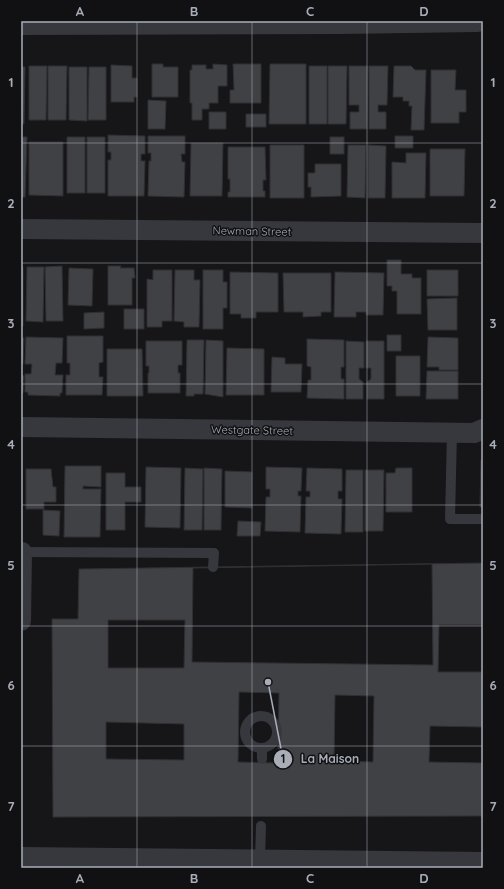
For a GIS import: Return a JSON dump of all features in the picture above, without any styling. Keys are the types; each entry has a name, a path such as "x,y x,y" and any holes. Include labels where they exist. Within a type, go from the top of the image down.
{"street":[{"path":"21,24 477,21"},
{"name":"Newman Street","path":"21,229 483,233"},
{"name":"Westgate Street","path":"21,428 474,433 483,429"},
{"path":"21,552 21,621"},
{"path":"21,857 253,863 483,862"}],"lane":[{"path":"452,432 450,519 483,519"},
{"path":"21,552 214,553 213,567"},
{"path":"262,748 262,760"},
{"path":"253,863 261,826"}],"building":[{"path":"152,64 163,64 163,67 178,67 178,97 152,97"},
{"path":"213,64 227,65 227,86 218,86 218,103 209,103 209,109 202,109 202,120 192,120 192,103 190,103 190,70 192,70 192,65 206,65 206,69 213,69"},
{"path":"233,64 261,64 261,103 230,103 230,90 234,90"},
{"path":"270,64 306,64 306,124 269,124"},
{"path":"111,65 132,66 132,78 137,78 137,97 134,97 134,102 111,102"},
{"path":"29,66 47,66 46,120 29,120"},
{"path":"48,66 67,66 66,120 48,120"},
{"path":"309,66 327,66 327,124 309,124"},
{"path":"328,66 347,66 346,124 328,124"},
{"path":"349,66 368,66 367,129 350,129 350,112 359,112 359,105 349,105"},
{"path":"369,66 388,66 387,105 378,105 378,112 386,112 386,129 369,129"},
{"path":"394,66 411,66 415,70 426,70 424,130 411,130 412,106 409,106 409,101 403,101 403,97 393,97"},
{"path":"21,67 25,67 24,124 21,124"},
{"path":"69,67 87,67 87,121 69,120"},
{"path":"89,67 106,67 106,120 88,120"},
{"path":"431,70 456,70 455,90 466,90 466,112 459,112 459,123 431,123"},
{"path":"148,100 166,101 165,129 148,129"},
{"path":"209,112 226,112 226,129 209,129"},
{"path":"246,114 266,114 266,127 246,127"},
{"path":"108,135 145,136 145,154 141,154 141,161 145,161 144,196 108,196 108,160 111,160 111,152 108,152"},
{"path":"148,136 185,136 185,154 181,154 182,162 185,162 184,197 148,196 149,161 151,161 151,153 148,153"},
{"path":"395,136 413,136 413,148 395,148"},
{"path":"21,137 27,137 25,197 21,197"},
{"path":"67,137 85,137 85,193 67,193"},
{"path":"87,137 105,137 105,193 87,193"},
{"path":"330,137 344,137 344,154 330,154"},
{"path":"29,142 63,142 63,196 29,195"},
{"path":"191,143 223,143 222,196 190,196"},
{"path":"270,145 304,145 304,198 270,198"},
{"path":"348,145 366,145 365,198 347,197"},
{"path":"368,145 386,146 385,198 368,198"},
{"path":"228,147 265,147 266,180 263,180 263,191 265,191 265,197 228,197 228,192 230,192 230,179 228,179"},
{"path":"430,149 465,149 464,196 430,196"},
{"path":"406,153 426,153 425,198 392,198 392,162 406,163"},
{"path":"315,164 341,164 341,196 311,197 311,187 308,187 308,173 315,173"},
{"path":"387,260 401,260 401,274 412,274 412,278 421,278 421,314 397,314 397,291 392,291 392,286 387,286"},
{"path":"62,266 63,321 46,321 45,267"},
{"path":"108,266 134,268 135,278 132,278 132,305 108,305"},
{"path":"21,267 23,267 23,326 21,326"},
{"path":"27,267 44,267 43,322 26,321"},
{"path":"69,268 93,269 92,306 68,305"},
{"path":"153,270 172,270 172,321 162,321 162,327 147,327 147,279 153,280"},
{"path":"175,270 194,270 194,280 200,280 199,327 184,327 184,322 174,321"},
{"path":"203,270 223,270 223,282 227,282 227,308 223,308 223,329 203,329"},
{"path":"427,270 458,270 458,296 427,296"},
{"path":"230,272 278,273 278,312 256,312 256,318 241,318 241,314 230,314"},
{"path":"335,272 384,273 383,315 366,315 366,312 356,312 356,317 334,317"},
{"path":"283,273 331,273 331,312 321,312 321,316 303,317 303,312 284,312"},
{"path":"457,298 457,330 428,330 427,299"},
{"path":"124,309 144,309 144,329 124,329"},
{"path":"104,312 104,328 84,329 84,313"},
{"path":"387,335 401,335 401,351 387,351"},
{"path":"67,336 103,336 103,362 99,363 99,377 103,377 102,395 66,395 66,375 70,375 70,363 67,363"},
{"path":"26,337 63,338 62,363 56,363 55,375 63,375 62,393 60,393 60,396 28,395 28,392 25,392 25,374 31,374 32,364 25,364"},
{"path":"428,337 458,338 458,370 439,370 439,367 427,367"},
{"path":"21,338 24,338 23,364 21,364"},
{"path":"307,339 344,340 344,367 341,367 341,379 344,379 344,399 307,398 308,380 311,380 311,367 307,366"},
{"path":"187,340 204,340 203,394 194,394 194,396 186,396"},
{"path":"206,340 223,341 223,397 205,394"},
{"path":"146,341 182,341 182,365 178,365 178,373 180,373 180,393 148,393 149,366 146,366"},
{"path":"346,341 364,342 364,368 359,368 359,379 363,382 363,399 346,399"},
{"path":"366,341 384,341 384,399 367,399 367,382 371,379 371,368 366,368"},
{"path":"227,348 264,349 264,395 226,395"},
{"path":"107,349 142,349 143,396 107,396"},
{"path":"396,356 420,356 420,396 396,396"},
{"path":"272,357 285,358 285,364 302,364 301,392 271,392"},
{"path":"427,371 458,371 458,399 426,399"},
{"path":"21,375 24,376 23,393 21,393"},
{"path":"481,460 483,460 483,507 480,507"},
{"path":"65,466 101,466 101,487 83,486 83,489 101,489 100,537 64,537"},
{"path":"146,467 181,468 180,528 145,527"},
{"path":"266,467 302,468 301,491 298,491 298,496 301,496 300,532 265,531 266,497 270,497 270,489 266,489"},
{"path":"185,468 203,469 202,530 184,530"},
{"path":"204,468 222,469 221,530 204,530"},
{"path":"307,468 342,469 342,491 338,491 338,499 342,499 341,534 305,533 306,497 310,497 310,491 306,491"},
{"path":"396,468 412,468 412,512 386,512 386,473 395,473"},
{"path":"26,469 51,469 53,487 56,487 56,502 44,502 44,509 26,509"},
{"path":"346,470 363,470 363,532 345,532"},
{"path":"365,470 384,470 383,531 365,531"},
{"path":"225,471 252,472 252,508 225,507"},
{"path":"106,473 125,473 125,487 141,487 141,502 125,502 125,530 106,530"},
{"path":"43,510 60,511 59,536 43,535"},
{"path":"238,521 261,522 260,536 237,536"},
{"path":"483,563 483,625 439,625 438,672 483,672 483,727 430,726 429,762 483,763 483,816 53,817 52,619 78,619 79,569","holes":["108,620 185,620 184,668 108,668","239,692 279,693 278,763 238,762","335,695 374,696 373,762 334,761","106,722 184,724 184,760 106,759"]},
{"path":"432,564 433,665 192,662 193,568"}],"place":[{"name":"La Maison","path":"268,682"}]}
